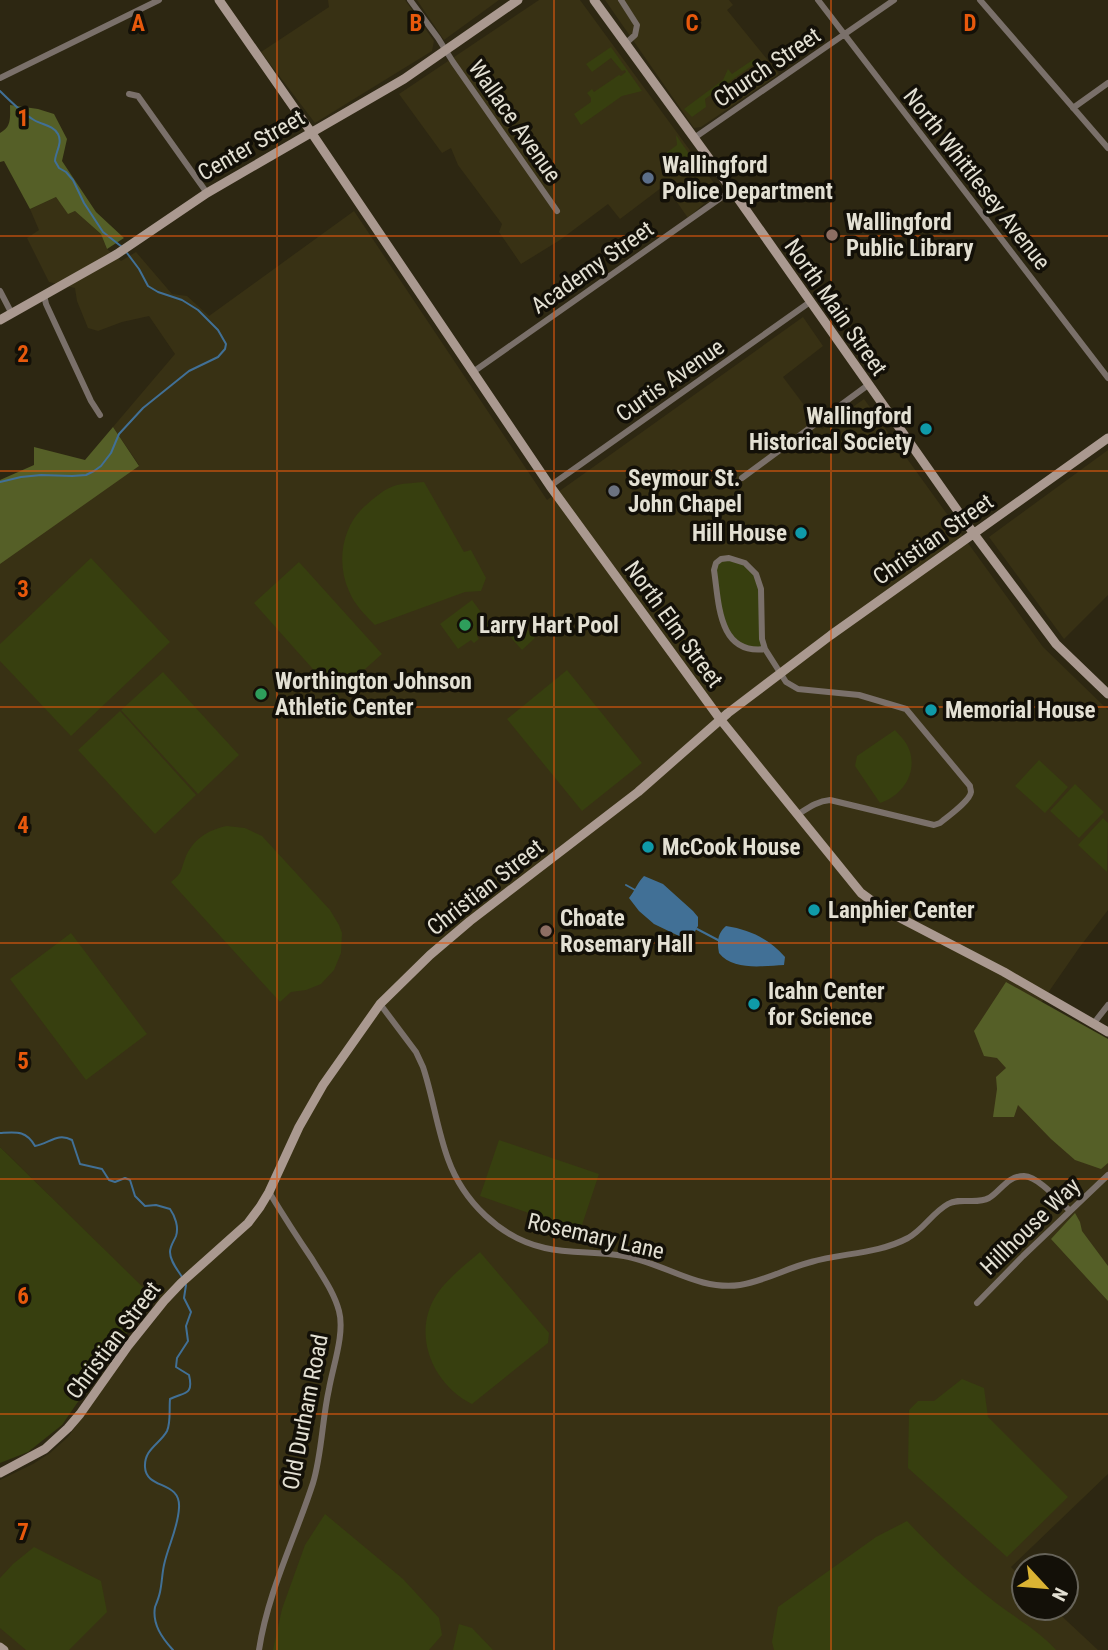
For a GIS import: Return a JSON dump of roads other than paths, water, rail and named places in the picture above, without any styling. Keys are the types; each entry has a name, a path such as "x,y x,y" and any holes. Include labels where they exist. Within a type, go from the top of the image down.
{"main road":[{"name":"North Elm Street","path":"219,0 550,486 720,719 861,893 873,903 1004,972 1108,1032"},
{"name":"Center Street","path":"0,320 117,254 207,192 396,85 518,0"},
{"name":"North Main Street","path":"594,0 732,190 974,534 1056,644 1108,694"},
{"name":"Christian Street","path":"0,1473 46,1449 68,1428 147,1321 184,1280 248,1223 269,1192 318,1094 380,1004 430,954 638,792 720,719 831,635 1108,438"}],"street":[{"path":"0,78 159,0"},
{"name":"Wallace Avenue","path":"410,0 557,211"},
{"path":"621,0 637,25 635,35 625,44"},
{"name":"North Whittlesey Avenue","path":"818,0 1108,378"},
{"name":"Church Street","path":"694,138 894,0"},
{"path":"980,0 1108,148"},
{"path":"1073,108 1108,83"},
{"path":"129,94 138,96 207,192"},
{"name":"Academy Street","path":"472,372 732,190"},
{"path":"0,291 12,314"},
{"path":"44,295 100,415"},
{"name":"Curtis Avenue","path":"550,486 810,302"},
{"path":"742,478 868,386"},
{"path":"765,649 748,649 739,645 720,619 714,570 721,559 729,558 745,563 759,580 762,639 765,649 786,682 798,689 859,695 906,709 971,790 971,796 940,823 934,825 830,800 822,800 797,815"},
{"name":"Rosemary Lane","path":"380,1004 416,1052 423,1067 448,1160 458,1181 478,1208 501,1229 522,1241 545,1248 621,1255 643,1260 689,1279 722,1286 757,1282 808,1262 893,1244 909,1238 923,1228 949,1203 956,1200 987,1199 1003,1184 1016,1177 1034,1179 1070,1211"},
{"path":"1094,1023 1108,1005"},
{"name":"Hillhouse Way","path":"977,1303 1108,1175"},
{"name":"Old Durham Road","path":"259,1650 279,1572 313,1482 340,1335 339,1311 331,1290 269,1192"}],"water":[{"path":"644,876 663,884 698,917 698,926 693,935 681,937 654,924 639,911 629,898"},
{"path":"726,926 744,930 766,940 785,957 784,965 749,966 725,959 719,953 718,942 719,935"}],"waterway":[{"path":"0,91 16,107 56,131 60,141 55,161 73,180 103,232 122,247"},
{"path":"0,482 41,475 86,475 94,471 111,453 119,434 143,408 189,371 218,357 225,349 226,344 218,330 198,310 148,286 127,253"},
{"path":"626,885 635,890"},
{"path":"697,929 718,940"},
{"path":"0,1133 16,1132 28,1137 35,1146 62,1137 72,1140 80,1164 102,1169 109,1180 115,1182 125,1178 130,1180 135,1196 145,1206 156,1205 170,1209 177,1229 170,1255 182,1277"},
{"path":"173,1650 159,1630 154,1613 164,1565 177,1523 178,1499 175,1493 151,1479 147,1474 145,1461 167,1431 170,1399 187,1392 190,1387 189,1375 176,1367 177,1358 188,1341 186,1326 191,1312 184,1298 186,1285"}],"place":[{"name":"Wallingford Police Department","path":"648,178"},
{"name":"Wallingford Public Library","path":"832,235"},
{"name":"Wallingford Historical Society","path":"926,429"},
{"name":"Seymour St. John Chapel","path":"614,491"},
{"name":"Hill House","path":"801,533"},
{"name":"Larry Hart Pool","path":"465,625"},
{"name":"Worthington Johnson Athletic Center","path":"261,694"},
{"name":"Memorial House","path":"931,710"},
{"name":"McCook House","path":"648,847"},
{"name":"Lanphier Center","path":"814,910"},
{"name":"Choate Rosemary Hall","path":"546,931"},
{"name":"Icahn Center for Science","path":"754,1004"}]}
